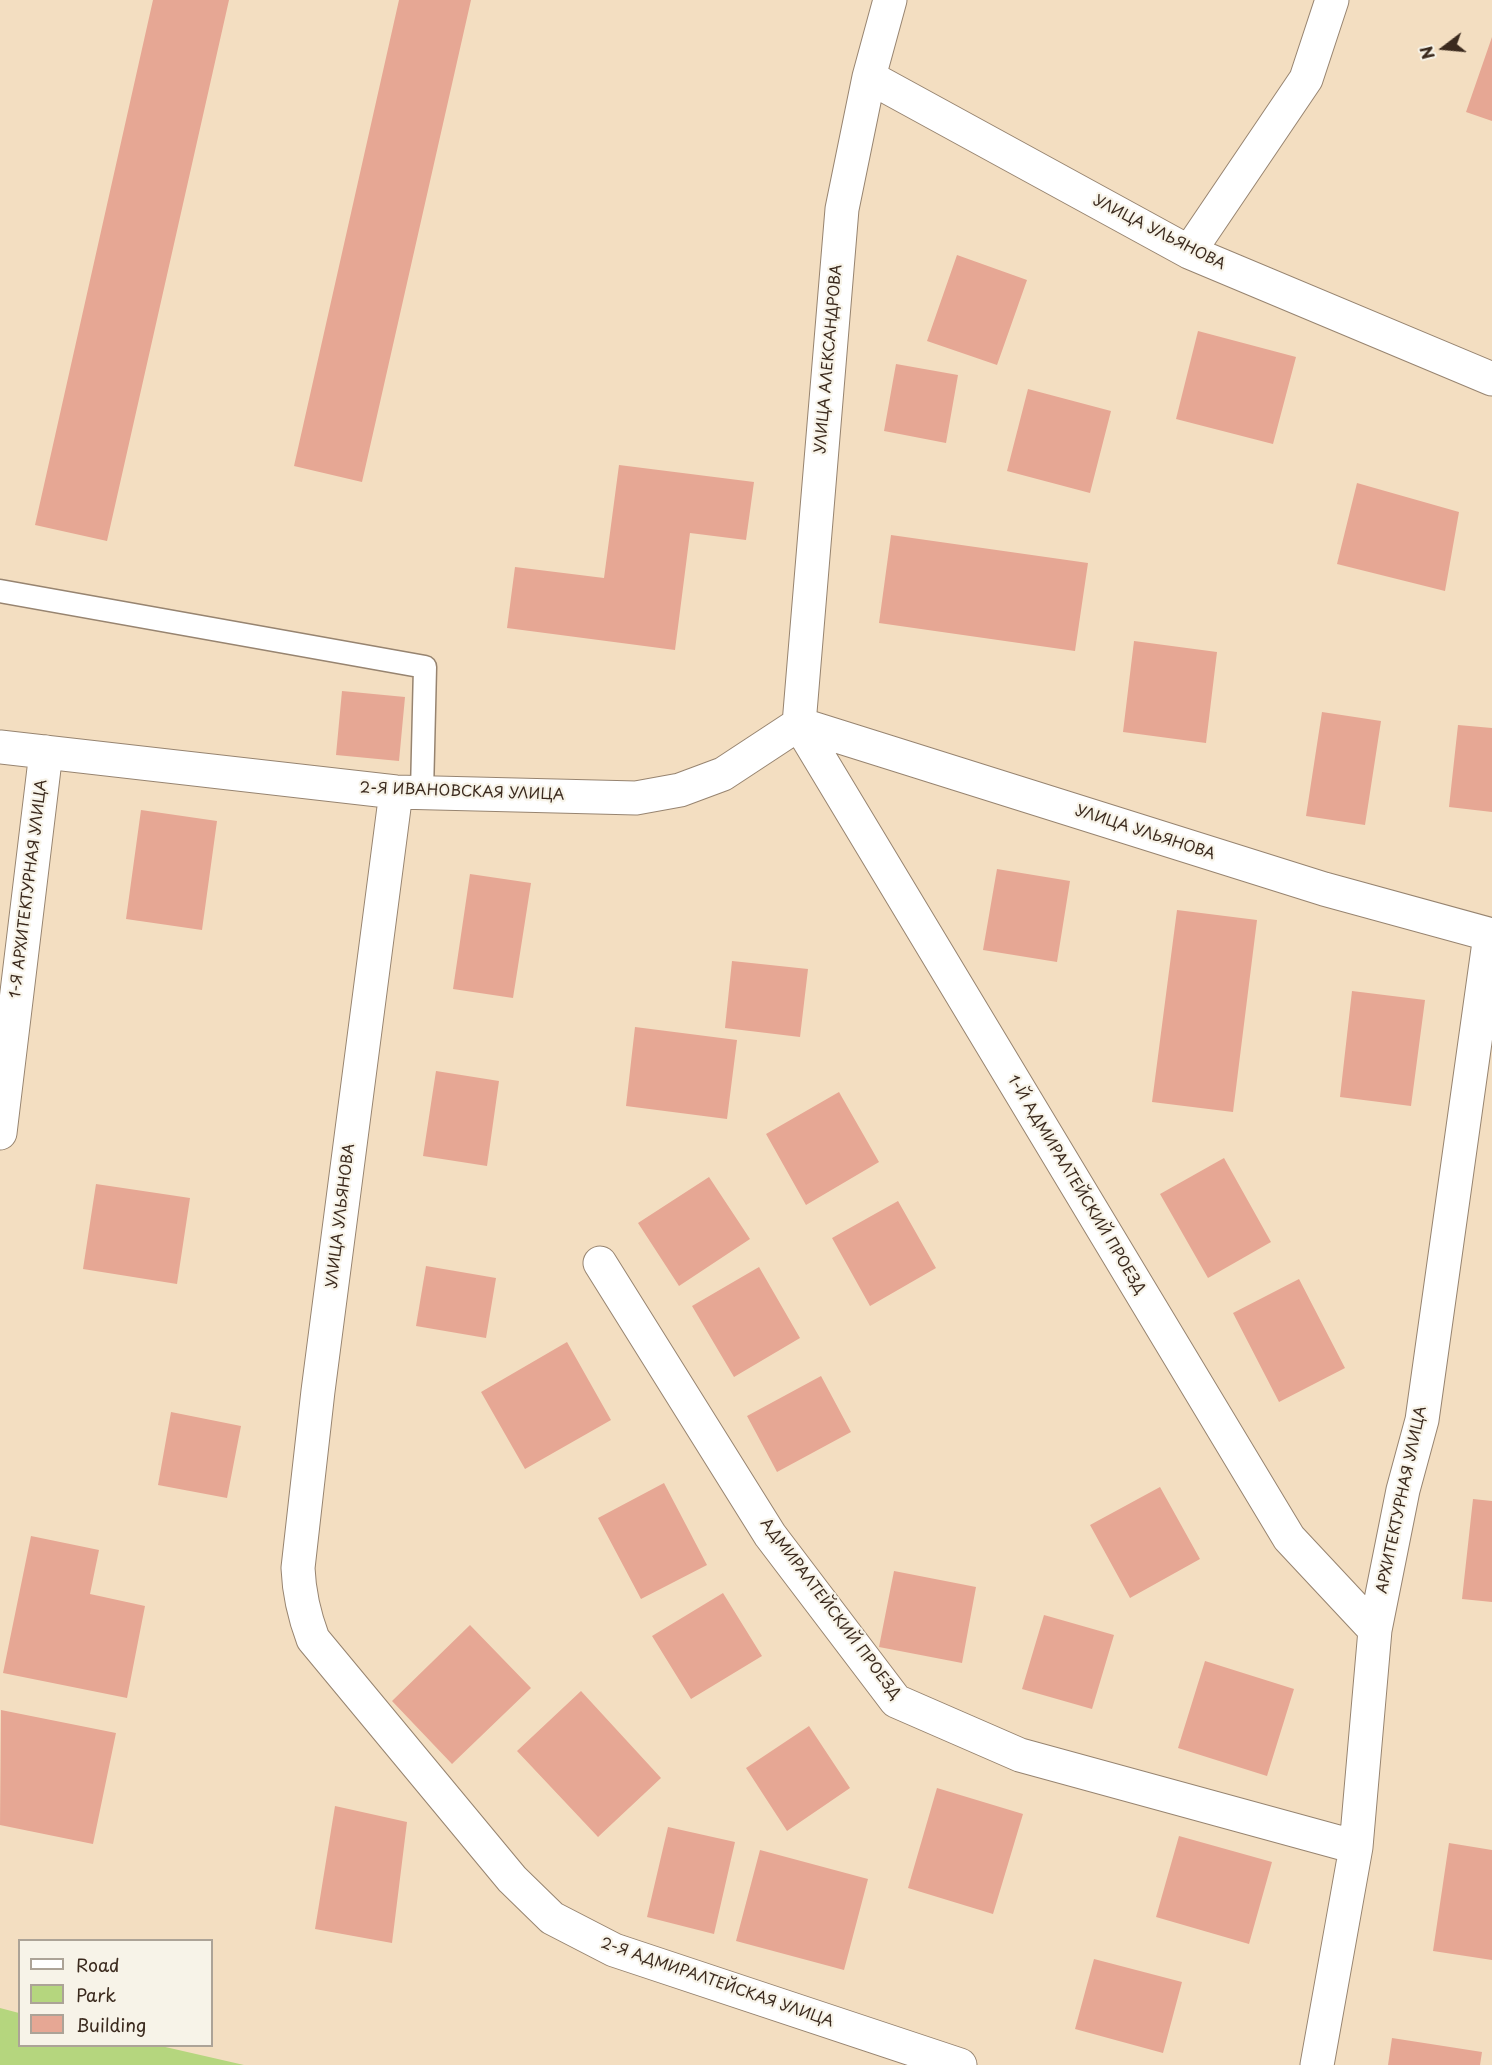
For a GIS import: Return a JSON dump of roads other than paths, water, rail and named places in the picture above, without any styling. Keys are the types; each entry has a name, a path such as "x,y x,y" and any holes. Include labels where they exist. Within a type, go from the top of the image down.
{"street":[{"name":"УЛИЦА АЛЕКСАНДРОВА","path":"799,724 842,209 869,77 890,0"},
{"path":"1189,252 1306,79 1332,0"},
{"name":"УЛИЦА УЛЬЯНОВА","path":"869,77 1189,252 1492,379"},
{"name":"УЛИЦА УЛЬЯНОВА","path":"799,724 1324,889 1491,935"},
{"name":"2-Я ИВАНОВСКАЯ УЛИЦА","path":"0,747 409,792 636,798 680,790 723,774 799,724"},
{"name":"1-Й АДМИРАЛТЕЙСКИЙ ПРОЕЗД","path":"799,724 1289,1538 1374,1630"},
{"name":"1-Я АРХИТЕКТУРНАЯ УЛИЦА","path":"0,1133 46,752"},
{"name":"УЛИЦА УЛЬЯНОВА","path":"313,1640 299,1594 297,1568 318,1391 409,792"},
{"name":"АРХИТЕКТУРНАЯ УЛИЦА","path":"1317,2065 1356,1847 1374,1630 1403,1490 1422,1420 1491,935"},
{"name":"АДМИРАЛТЕЙСКИЙ ПРОЕЗД","path":"600,1263 770,1535 896,1701 1020,1755 1356,1847"},
{"name":"2-Я АДМИРАЛТЕЙСКАЯ УЛИЦА","path":"313,1640 512,1879 552,1918 614,1950 960,2065"}],"lane":[{"path":"0,591 424,667 409,792"}]}
